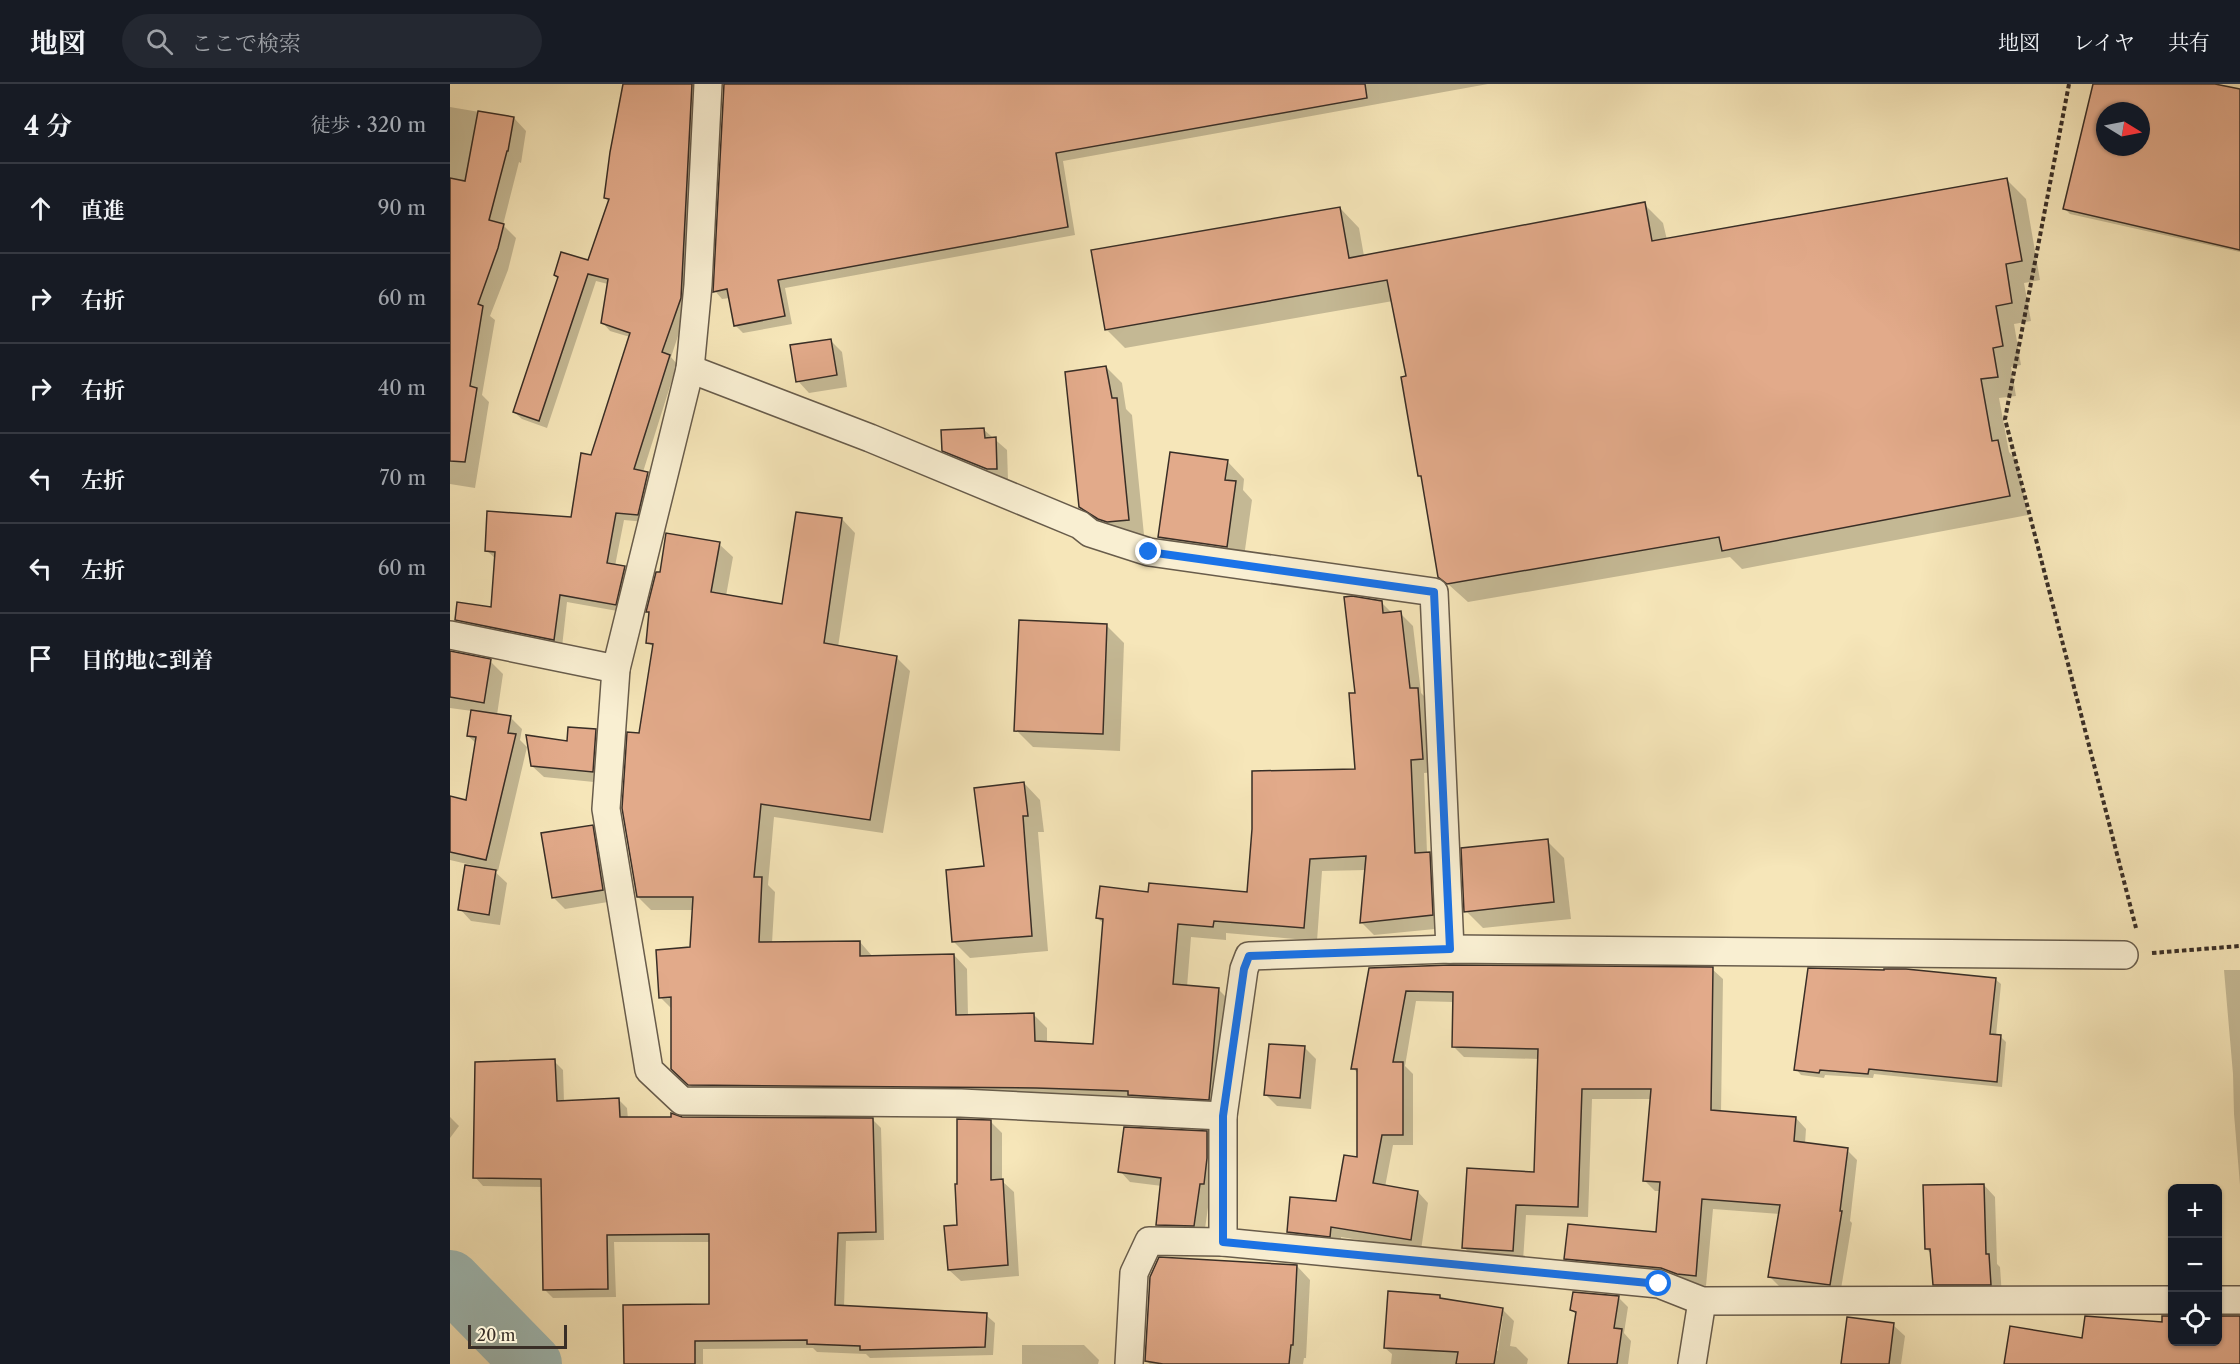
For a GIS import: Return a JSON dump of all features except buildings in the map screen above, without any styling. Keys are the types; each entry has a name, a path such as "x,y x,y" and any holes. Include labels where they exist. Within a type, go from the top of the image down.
{"street":[{"path":"708,84 698,285 690,369 616,669 606,809 649,1070 682,1101 961,1103 1223,1116"},
{"path":"690,369 870,438 1080,525 1090,533 1149,552 1434,592 1450,949"},
{"path":"450,635 616,669"},
{"path":"1223,1242 1223,1116 1244,969 1249,956 1450,949 2124,955"},
{"path":"1129,1364 1134,1273 1149,1240 1223,1242 1659,1284 1702,1301 2168,1300"},
{"path":"2222,1300 2240,1299"},
{"path":"1692,1364 1702,1301"}],"path":[{"path":"2069,84 2005,419 2137,934 2124,955"},
{"path":"2124,955 2240,946"}],"waterway":[{"path":"450,1280 532,1364"}],"route":[{"path":"1149,552 1434,592 1450,949 1249,956 1244,969 1223,1116 1223,1242 1659,1284"}]}
